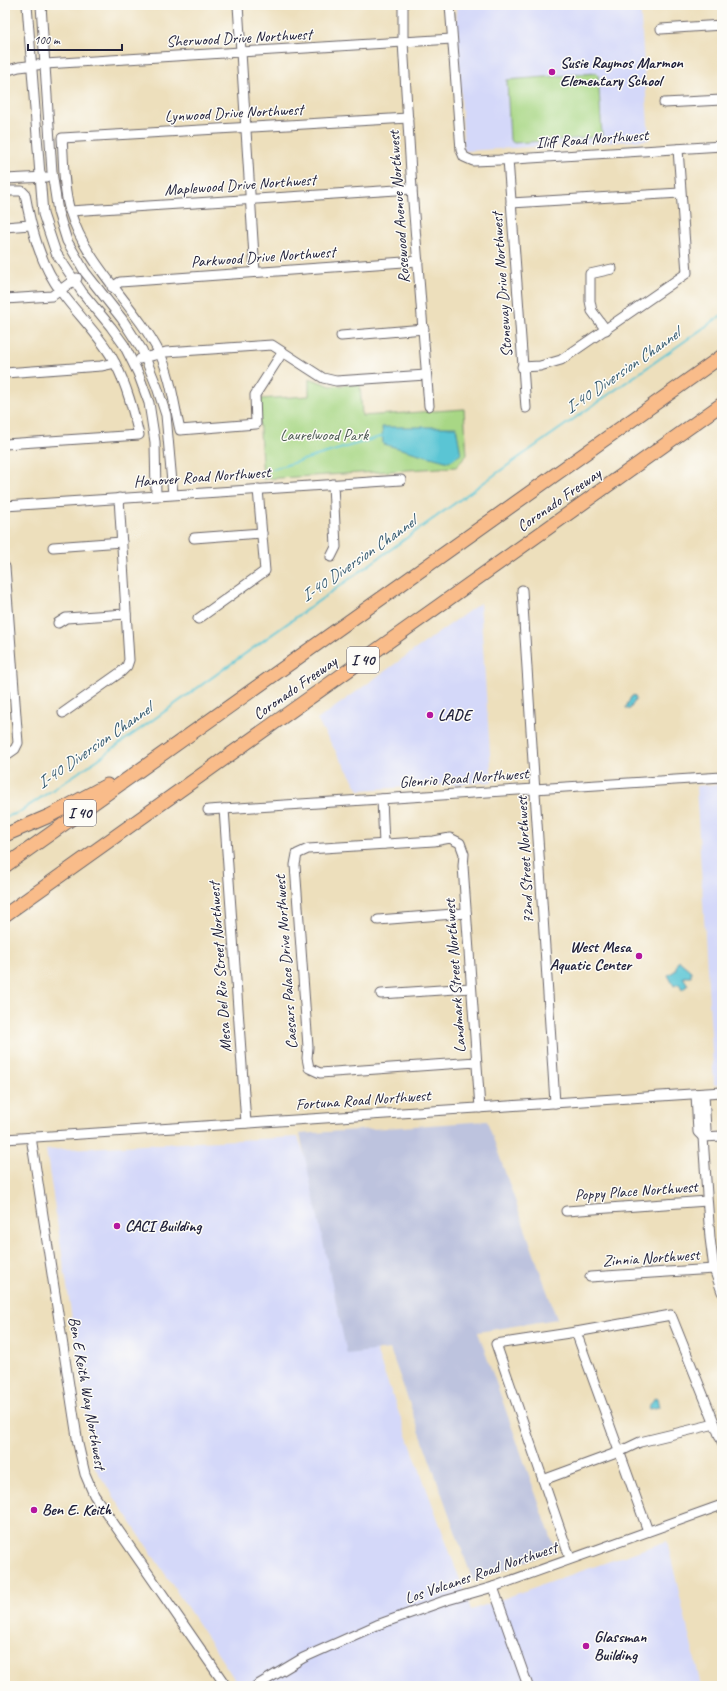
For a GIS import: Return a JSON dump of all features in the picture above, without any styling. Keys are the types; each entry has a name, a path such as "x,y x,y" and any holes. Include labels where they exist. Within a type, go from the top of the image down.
{"highway":[{"name":"Coronado Freeway","path":"5,866 722,356"},
{"name":"Coronado Freeway","path":"5,915 722,404"},
{"path":"5,835 49,816 154,760"}],"street":[{"path":"27,5 43,214 56,253 74,281 111,327 133,362 149,403 155,442 156,495"},
{"path":"42,5 52,176 58,212 67,241 85,272 122,319 145,356 166,416 173,494"},
{"path":"238,5 255,272"},
{"name":"Rosewood Avenue Northwest","path":"403,5 403,42 412,189 424,329 428,406"},
{"path":"450,5 452,39"},
{"path":"661,29 722,25"},
{"name":"Sherwood Drive Northwest","path":"5,71 31,65 452,39"},
{"name":"Iliff Road Northwest","path":"452,39 461,150 464,157 472,161 722,146"},
{"path":"664,103 722,100"},
{"name":"Lynwood Drive Northwest","path":"70,211 66,192 62,138 408,118"},
{"path":"522,367 540,366 561,360 687,273 678,149"},
{"name":"Stoneway Drive Northwest","path":"508,159 526,408"},
{"path":"5,179 40,178 52,176"},
{"name":"Maplewood Drive Northwest","path":"70,211 412,189"},
{"path":"5,444 140,435 131,400 115,363 61,291 43,260 30,225 25,194 22,191 11,191"},
{"path":"511,203 680,193"},
{"path":"70,211 87,250 112,287 138,319 160,353 166,369 180,430 256,424 255,395 282,353"},
{"path":"5,227 30,225"},
{"name":"Parkwood Drive Northwest","path":"112,287 120,282 418,261"},
{"path":"606,330 592,311 590,301 590,274 612,269"},
{"path":"5,299 52,296 61,291 85,272"},
{"path":"341,336 424,329"},
{"path":"133,362 145,356 160,353 272,346 323,378 336,381 426,375"},
{"path":"5,373 101,366 115,363"},
{"name":"Hanover Road Northwest","path":"5,506 401,480"},
{"path":"331,557 336,547 333,484"},
{"path":"198,620 265,571 258,489"},
{"path":"64,713 121,672 127,666 129,660 119,498"},
{"path":"194,538 262,533"},
{"path":"53,547 122,542"},
{"path":"5,567 9,690 18,743 15,749 5,756"},
{"name":"72nd Street Northwest","path":"522,590 536,788 555,1103"},
{"path":"58,623 66,618 126,614"},
{"name":"Glenrio Road Northwest","path":"208,810 722,777"},
{"path":"382,799 384,844"},
{"name":"Mesa Del Rio Street Northwest","path":"224,809 246,1123"},
{"name":"Landmark Street Northwest","path":"384,844 450,838 460,844 464,854 463,866 480,1108"},
{"name":"Caesars Palace Drive Northwest","path":"384,844 308,849 297,854 295,866 308,1048 307,1058 309,1068 320,1074 476,1062"},
{"path":"378,920 466,913"},
{"path":"381,994 471,988"},
{"name":"Fortuna Road Northwest","path":"5,1139 722,1092"},
{"path":"700,1094 698,1132 703,1137 707,1201 714,1269 722,1292"},
{"path":"703,1137 722,1136"},
{"name":"Ben E Keith Way Northwest","path":"31,1137 77,1437 85,1474 94,1495 226,1686"},
{"name":"Poppy Place Northwest","path":"566,1211 707,1201"},
{"name":"Zinnia Northwest","path":"590,1277 714,1269"},
{"path":"570,1558 496,1344 576,1332 671,1315 722,1442"},
{"path":"576,1332 648,1531"},
{"path":"543,1480 620,1452 640,1442 716,1424"},
{"name":"Los Volcanes Road Northwest","path":"256,1686 303,1658 377,1626 444,1601 493,1587 570,1558 722,1505"},
{"path":"493,1587 528,1686"}],"shaded area":[{"name":"Susie Raymos Marmon Elementary School","path":"456,5 640,5 649,140 464,151"},
{"path":"480,603 492,782 359,790 317,720"},
{"path":"722,784 722,1084 714,1085 696,786"},
{"path":"487,1121 557,1319 478,1332 556,1551 473,1581 390,1349 347,1354 300,1134"},
{"path":"298,1137 471,1610 667,1541 701,1686 239,1686 95,1468 46,1150"}],"green space":[{"path":"596,73 598,75 601,137 514,143 510,140 507,80"},
{"name":"Laurelwood Park","path":"309,378 331,386 360,384 362,416 464,409 467,455 456,467 263,479 258,399 309,396"}],"water":[{"path":"382,427 456,427 461,454 449,462 383,444"},
{"path":"634,695 636,699 630,709 627,709 626,707 631,697"},
{"path":"678,960 691,971 691,977 683,977 688,985 682,990 679,984 674,986 668,975 675,971"},
{"path":"655,1397 657,1398 659,1407 648,1408"}],"waterway":[{"name":"I-40 Diversion Channel","path":"5,817 18,813 97,760 511,463 722,315"},
{"path":"273,469 383,436"}],"place":[{"name":"Susie Raymos Marmon Elementary School","path":"552,72"},
{"name":"LADE","path":"430,715"},
{"name":"West Mesa Aquatic Center","path":"639,956"},
{"name":"CACI Building","path":"117,1226"},
{"name":"Ben E. Keith","path":"34,1510"},
{"name":"Glassman Building","path":"586,1646"}]}
